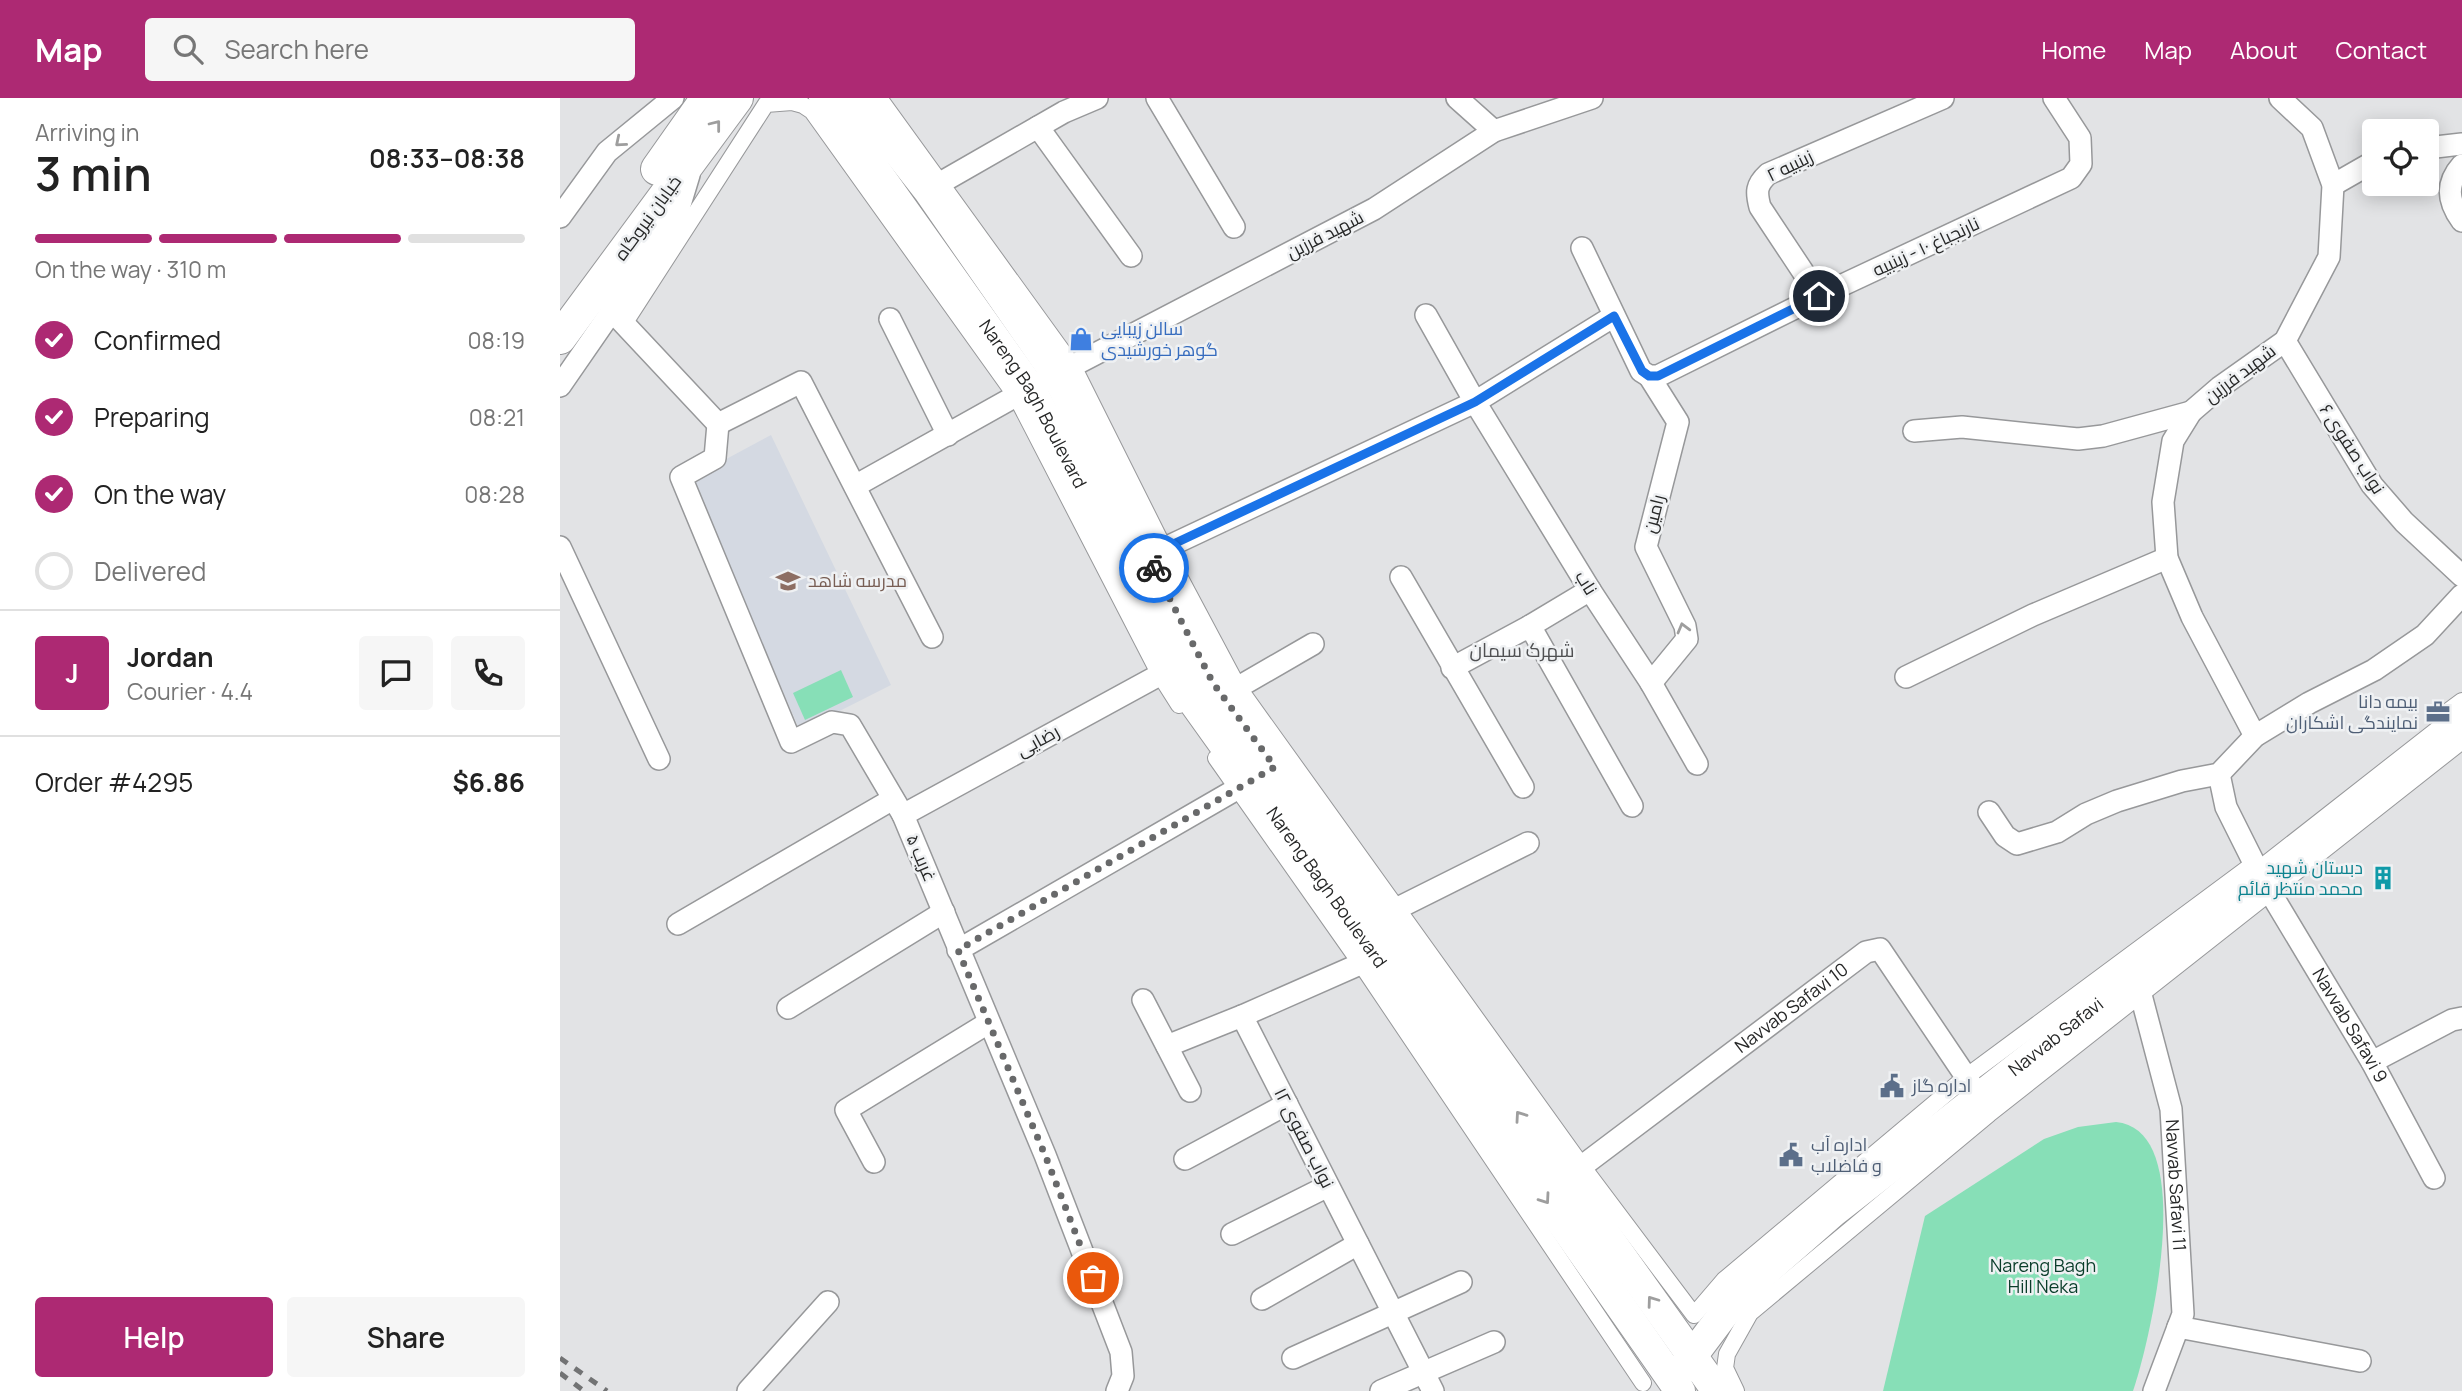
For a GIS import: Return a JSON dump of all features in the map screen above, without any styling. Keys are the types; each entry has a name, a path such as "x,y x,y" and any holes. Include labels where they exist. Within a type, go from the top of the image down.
{"main road":[{"name":"خیابان نیروگاه","path":"560,308 707,98"},
{"name":"خیابان نیروگاه","path":"560,338 737,98"},
{"name":"Nareng Bagh Boulevard","path":"824,98 1023,392 1167,671 1255,779 1389,913 1574,1173 1692,1357 1717,1391"},
{"name":"Nareng Bagh Boulevard","path":"866,100 934,186 1064,370 1156,552 1213,683 1230,692 1255,779 1369,960 1665,1386"},
{"name":"Navvab Safavi","path":"1665,1386 1692,1357 1738,1295 1973,1086 2138,985 2262,877 2462,719"}],"street":[{"path":"560,217 607,152 673,98"},
{"path":"934,186 1064,112 1097,98"},
{"path":"1157,98 1234,227"},
{"path":"1457,98 1494,131"},
{"name":"شهید فرزین","path":"855,486 1064,370 1374,209 1494,131 1592,98"},
{"name":"زینبیه ۲","path":"1819,296 1760,207 1756,193 1759,182 1768,174 1943,98"},
{"name":"نارنجباغ ۱۰ - زینبیه","path":"1649,376 1658,376 1819,296 2071,178 2081,164 2080,138 2054,98"},
{"name":"شهید فرزین","path":"2255,736 2192,617 2167,558 2163,502 2173,441 2191,412 2220,387 2285,341 2329,257 2333,185 2312,128 2280,98"},
{"path":"560,386 618,317 766,104 792,102 803,104 812,111 1023,392"},
{"path":"1038,127 1131,256"},
{"path":"2439,147 2462,144"},
{"path":"618,317 677,218 694,153"},
{"path":"2462,166 2455,173 2450,197 2451,207 2462,221"},
{"path":"2333,185 2362,168"},
{"path":"1582,248 1642,371 1649,376"},
{"name":"ناب","path":"1426,315 1475,402 1590,590 1651,683 1697,764"},
{"path":"1156,552 1475,402 1614,316"},
{"path":"618,317 718,424 801,382 932,637"},
{"path":"890,319 948,435"},
{"name":"نواب صفوی ۶","path":"2285,341 2372,485 2404,522 2462,576"},
{"name":"رامین","path":"1649,376 1678,422 1646,547 1685,626 1687,639 1651,683"},
{"path":"1914,431 1962,427 2078,439 2103,436 2191,412"},
{"name":"غریب ۵","path":"718,424 715,458 681,477 791,742 832,722 850,725 898,807 1045,1155 1121,1352 1123,1376 1116,1391"},
{"path":"560,547 659,759"},
{"path":"1906,677 2033,615 2167,558"},
{"path":"1401,577 1524,787"},
{"path":"1452,668 1590,590"},
{"path":"1989,812 2005,836 2017,844 2056,832 2086,814 2117,801 2182,781 2219,774 2255,736 2309,703 2374,670 2425,635 2462,595"},
{"path":"1530,626 1632,806"},
{"path":"1313,644 1230,692 1389,913 1528,843"},
{"name":"رضایی","path":"678,924 898,807 1167,671"},
{"path":"2262,877 2462,701"},
{"path":"1574,1173 1694,1315 1724,1280 1973,1086 2262,877 2462,741"},
{"name":"Navvab Safavi 9","path":"2219,774 2226,807 2262,877 2372,1062 2434,1178"},
{"path":"958,950 1255,779"},
{"path":"788,1009 944,912"},
{"name":"Navvab Safavi 10","path":"1574,1173 1866,952 1880,949 1973,1086"},
{"path":"1167,1046 1369,960"},
{"path":"1737,1391 1725,1368 1727,1353 1750,1313 1989,1114 2138,985"},
{"name":"Navvab Safavi 11","path":"2138,985 2171,1109 2183,1314 2154,1391"},
{"path":"1143,1000 1190,1091"},
{"name":"نواب صفوی ۱۲","path":"1242,1016 1429,1382"},
{"path":"2372,1062 2452,1020 2462,1018"},
{"path":"874,1161 846,1110 988,1023"},
{"path":"1185,1159 1287,1104"},
{"path":"1232,1234 1328,1186"},
{"path":"1262,1299 1358,1244"},
{"path":"1293,1358 1461,1282"},
{"path":"748,1391 828,1302"},
{"path":"2178,1327 2360,1361"},
{"path":"1381,1391 1429,1382 1494,1342"}],"shaded area":[{"name":"مدرسه شاهد","path":"771,435 891,685 800,731 691,478"}],"green space":[{"path":"841,670 853,697 805,720 793,693"},
{"name":"Nareng Bagh Hill Neka","path":"2116,1122 2142,1134 2156,1160 2163,1197 2157,1286 2133,1391 1883,1391 1925,1216 2044,1139 2078,1127"}],"railway":[{"path":"560,1358 607,1391"},
{"path":"560,1373 584,1391"}],"way so far":[{"path":"1093,1278 1045,1155 958,950 1275,767 1213,683 1154,568"}],"place":[{"name":"سالن زیبایی گوهر خورشیدی","path":"1081,339"},
{"name":"مدرسه شاهد","path":"788,581"},
{"name":"بیمه دانا نمایندگی اشکاران","path":"2438,712"},
{"name":"دبستان شهید محمد منتظر قائم","path":"2383,878"},
{"name":"اداره گاز","path":"1892,1086"},
{"name":"اداره آب و فاضلاب","path":"1791,1155"}],"district":[{"name":"شهرک سیمان","path":"1522,650"}],"route":[{"path":"1154,568 1148,556 1475,402 1614,316 1642,371 1649,376 1658,376 1819,296"}]}
